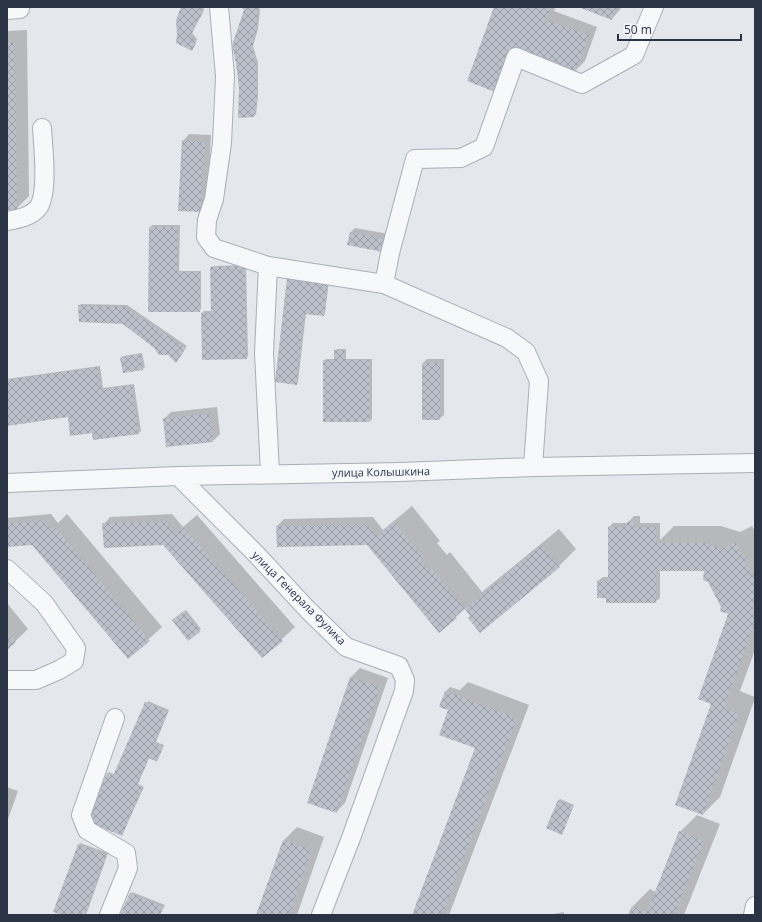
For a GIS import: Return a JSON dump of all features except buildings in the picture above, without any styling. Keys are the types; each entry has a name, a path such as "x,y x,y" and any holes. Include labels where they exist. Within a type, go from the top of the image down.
{"street":[{"path":"7,10 20,9 20,7"},
{"path":"219,7 225,76 222,143 214,199 207,220 206,237 214,248 268,266 384,284 507,338 526,352 539,381 533,467"},
{"path":"384,284 390,253 415,159 461,158 484,147 516,57 582,84 634,55 654,7"},
{"path":"7,221 23,218 38,208 43,196 42,128"},
{"path":"268,266 264,353 270,473"},
{"name":"улица Колышкина","path":"7,483 270,473 400,472 533,467 755,463"},
{"name":"улица Генерала Фулика","path":"178,476 346,647 399,666 405,680 404,692 395,719 321,915"},
{"path":"7,569 44,603 76,648 74,661 59,670 36,680 7,680"},
{"path":"109,915 128,868 126,853 87,830 81,815 115,718"},
{"path":"753,915 755,906"}]}
